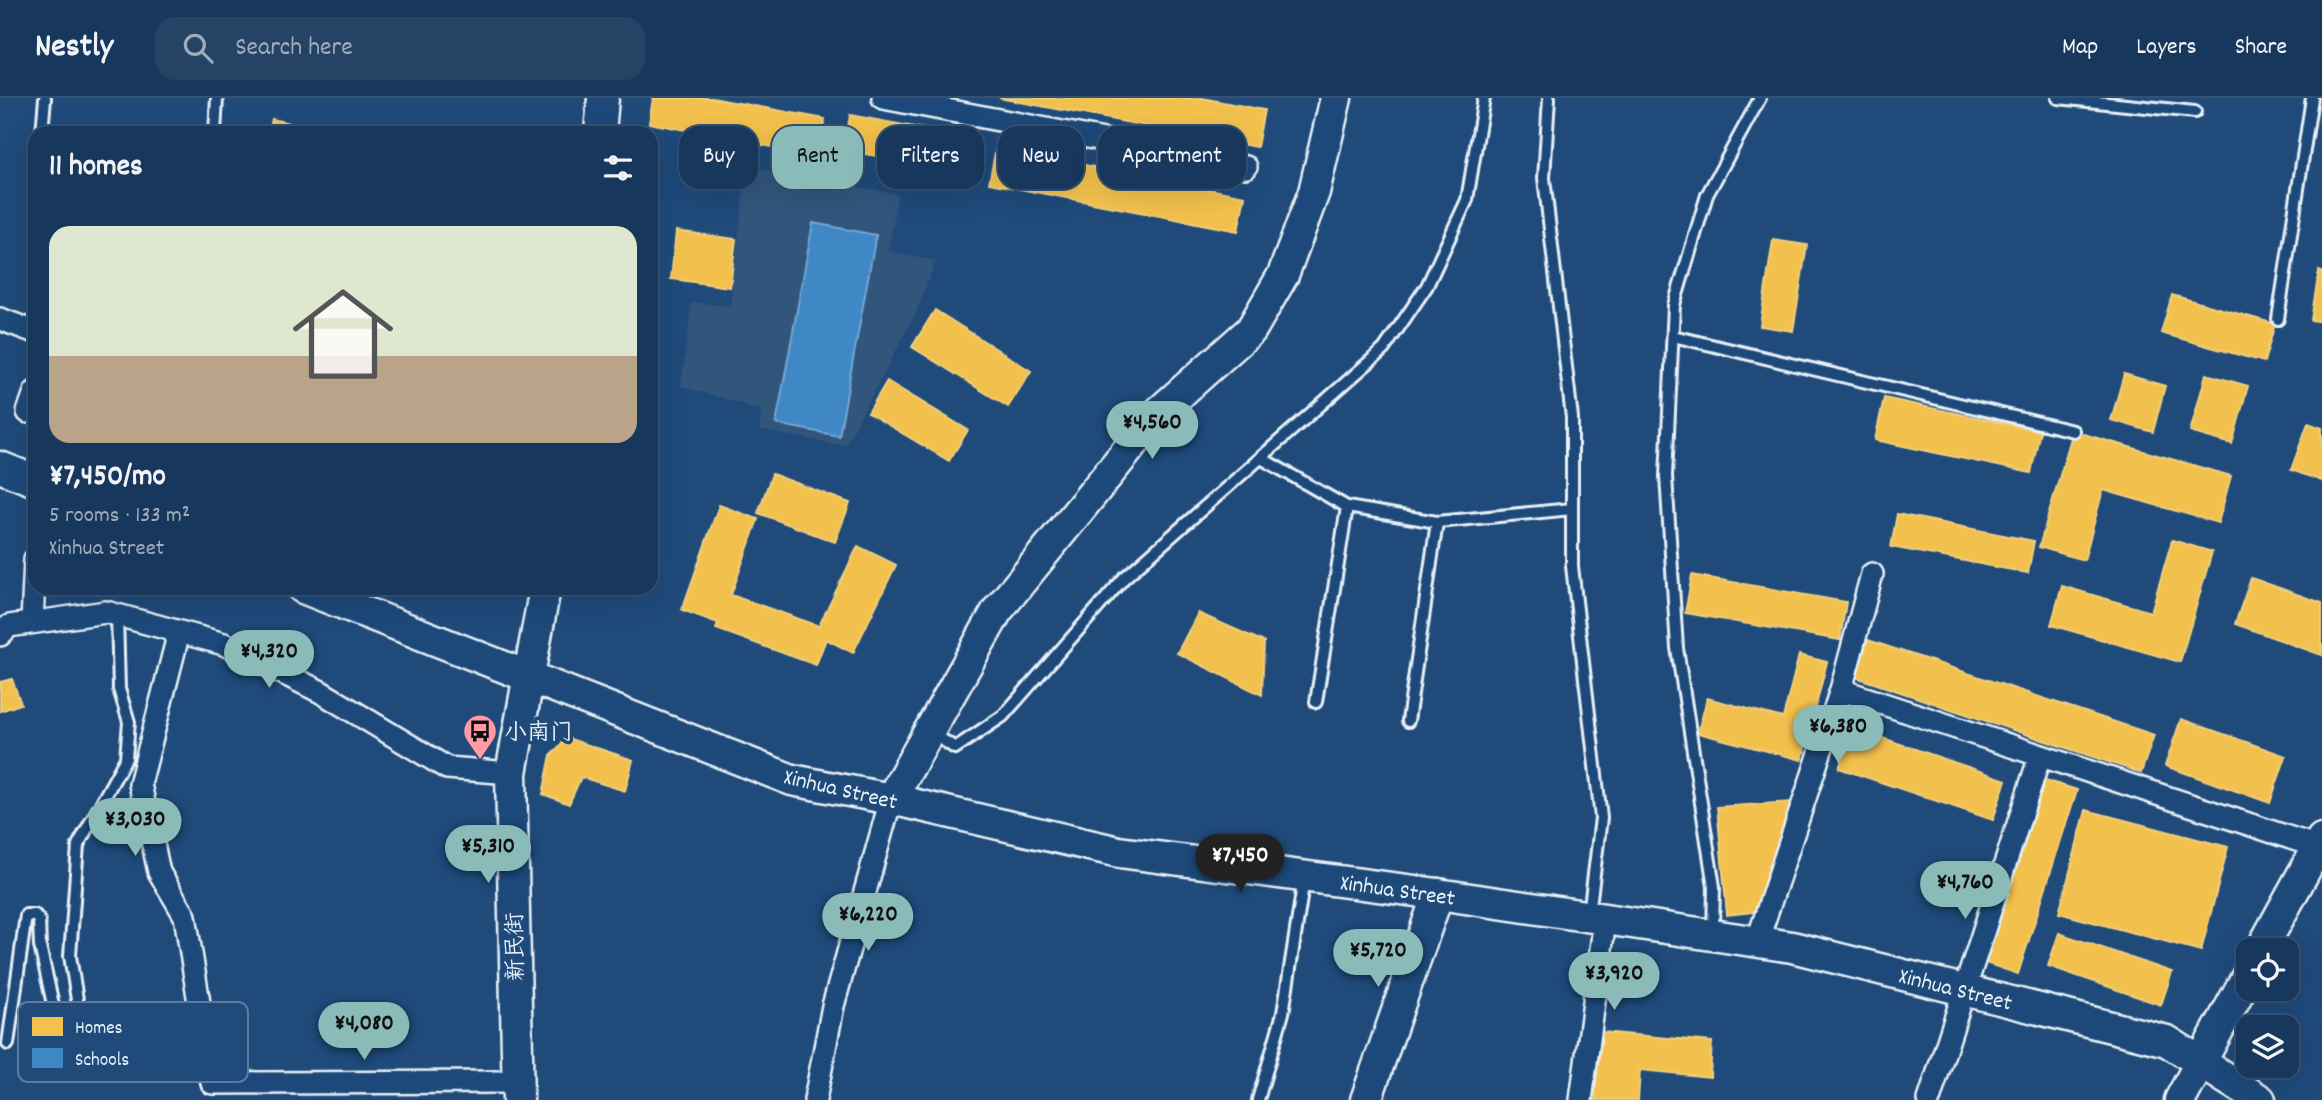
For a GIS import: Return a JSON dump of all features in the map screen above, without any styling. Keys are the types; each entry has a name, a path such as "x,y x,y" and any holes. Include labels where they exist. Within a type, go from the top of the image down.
{"street":[{"path":"601,126 603,98"},
{"path":"883,98 1098,139"},
{"path":"815,1100 833,1006 891,799 998,611 1158,413 1251,330 1283,275 1310,204 1336,98"},
{"path":"0,319 28,329"},
{"path":"0,467 28,478"},
{"path":"1757,942 1841,690 1872,574"},
{"path":"32,622 33,595"},
{"name":"Xinhua Street","path":"321,595 792,780 891,799 1119,852 1438,894 1793,947 2167,1041 2260,1100"},
{"name":"新民街","path":"517,1091 511,773 544,595"},
{"path":"0,635 9,626 106,612 224,644 321,692 447,768 511,773"},
{"path":"179,632 139,784 159,872 185,916 199,1002"},
{"path":"1841,690 2040,756 2320,843 2268,938"},
{"path":"1929,1100 2040,756"},
{"path":"1366,1100 1438,894"},
{"path":"1581,1100 1597,918"},
{"path":"2180,1100 2209,1069 2237,1001"},
{"path":"212,1082 517,1091"}],"lane":[{"path":"43,126 45,98"},
{"path":"215,126 216,98"},
{"path":"930,732 955,748 1003,716 1125,578 1384,349 1427,286 1466,200 1484,98"},
{"path":"1549,98 1544,178 1572,418 1572,566 1601,818 1597,918"},
{"path":"1713,936 1714,887 1677,648 1666,476 1674,305 1707,195 1759,98"},
{"path":"2058,98 2195,112"},
{"path":"2278,318 2312,98"},
{"path":"1673,336 2073,431"},
{"path":"1261,458 1347,507 1437,522 1572,509"},
{"path":"1316,702 1347,507"},
{"path":"1408,721 1437,522"},
{"path":"75,1002 70,956 79,845 126,758 129,722 119,689 117,615"},
{"path":"1258,1100 1283,1013 1304,876"},
{"path":"8,1044 26,915 35,915 39,920 40,946 52,1002"}],"shaded area":[{"path":"758,168 772,171 772,189 863,188 898,194 888,251 936,261 915,315 845,446 759,430 762,410 681,386 692,302 730,306 744,189 758,189"}],"building: Homes":[{"path":"653,98 712,98 825,119 824,126 772,126 772,147 758,144 758,126 679,126 679,129 649,123"},
{"path":"999,98 1202,98 1264,110 1257,147 1246,145 1246,126 1146,126"},
{"path":"850,115 909,126 877,126 877,156 863,154 863,126 848,126"},
{"path":"272,119 302,126 270,126"},
{"path":"996,148 998,148 998,185 989,183"},
{"path":"1084,165 1098,168 1098,189 1209,189 1245,196 1238,231 1020,189 1084,189"},
{"path":"676,231 736,239 730,287 671,279"},
{"path":"1773,240 1807,245 1793,331 1760,326"},
{"path":"2319,271 2322,272 2322,322 2311,320"},
{"path":"2172,295 2275,324 2264,362 2161,333"},
{"path":"935,310 1031,371 1008,407 912,347"},
{"path":"2124,374 2165,386 2153,432 2111,420"},
{"path":"2206,374 2248,386 2232,444 2190,432"},
{"path":"887,381 968,430 949,461 868,413"},
{"path":"1884,398 2040,431 2031,473 1875,440"},
{"path":"2308,423 2322,428 2322,481 2291,470"},
{"path":"2073,431 2231,476 2218,523 2103,490 2084,560 2039,547"},
{"path":"772,474 850,503 835,542 758,513"},
{"path":"719,505 758,519 731,595 819,626 858,546 896,565 853,653 826,639 816,665 716,629 718,623 682,610"},
{"path":"1897,514 2034,541 2028,573 1891,547"},
{"path":"2172,540 2212,552 2180,662 2051,625 2062,586 2151,612"},
{"path":"1692,575 1846,602 1840,640 1685,613"},
{"path":"2251,578 2322,603 2322,655 2235,624"},
{"path":"1198,613 1264,642 1262,695 1177,653"},
{"path":"1868,640 2154,735 2141,773 1856,677"},
{"path":"1799,655 1827,662 1802,760 1698,733 1707,698 1783,718"},
{"path":"12,679 21,704 0,711 0,682"},
{"path":"2181,719 2286,756 2270,803 2165,766"},
{"path":"1868,733 2006,780 1993,820 1839,768 1848,742"},
{"path":"567,738 633,760 625,791 581,777 569,804 543,794 551,755"},
{"path":"2045,780 2077,790 2018,974 1986,963"},
{"path":"1792,802 1763,902 1753,912 1727,915 1717,807"},
{"path":"2086,810 2228,847 2201,951 2059,913"},
{"path":"2059,933 2172,972 2161,1005 2048,966"},
{"path":"1601,1032 1712,1042 1710,1077 1640,1070 1638,1100 1595,1100"}],"building: Schools":[{"path":"813,223 876,235 839,436 776,424"}],"place":[{"name":"小南门","path":"480,761"}]}
